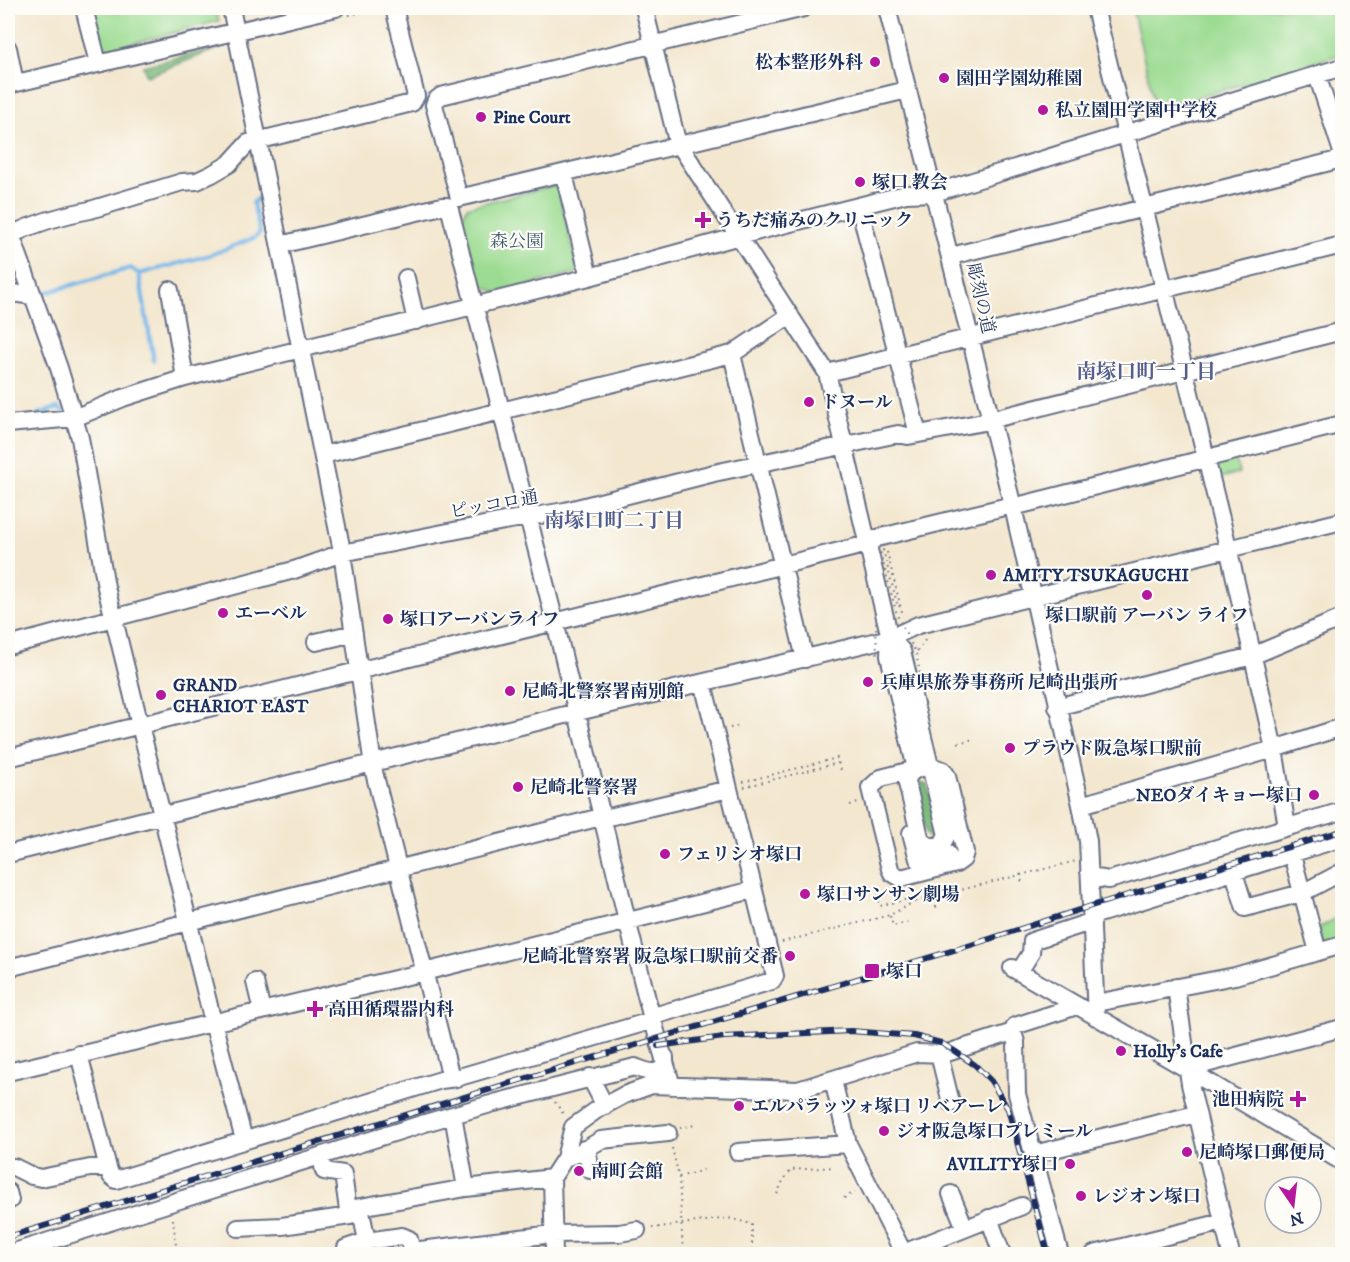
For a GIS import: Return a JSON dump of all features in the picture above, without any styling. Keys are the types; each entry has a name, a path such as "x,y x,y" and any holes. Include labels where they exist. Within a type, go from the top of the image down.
{"street":[{"path":"84,8 98,63"},
{"path":"231,8 280,245 294,352 323,455 336,556 350,634 360,670 373,762 396,871 446,1079"},
{"path":"8,48 11,84 336,8"},
{"path":"244,1140 114,618 74,418 43,323 8,233 182,182 197,181 229,164 248,143 412,103 416,96 394,8"},
{"path":"644,8 677,141 827,373 873,541 890,639 902,651 923,767"},
{"path":"804,8 441,96 434,105 459,198 907,90"},
{"name":"彫刻の道","path":"887,8 1013,507 1081,805 1088,841 1096,1010"},
{"path":"1095,8 1228,549 1274,750 1287,827"},
{"path":"8,424 74,418 123,398 184,378 590,277 906,194 934,193 1342,67"},
{"path":"1317,75 1342,152"},
{"path":"951,256 1342,159"},
{"path":"564,174 590,277"},
{"path":"280,245 447,206 451,212 555,622 575,713 627,920 672,1086"},
{"path":"859,206 918,434"},
{"path":"827,373 1342,245"},
{"path":"406,278 416,321"},
{"path":"170,290 184,378"},
{"path":"8,295 13,292 32,296"},
{"path":"323,455 732,354 790,315"},
{"name":"ピッコロ通","path":"8,645 294,570 336,556 565,511 685,480 845,445 898,434 908,436 991,419 1342,331"},
{"path":"732,354 805,659"},
{"path":"8,758 1342,424"},
{"path":"8,854 373,762 890,639 918,625 1342,521"},
{"path":"1057,707 1252,656 1342,618"},
{"path":"316,642 350,634"},
{"path":"79,1054 108,1168 111,1176 116,1180 446,1079 647,1022 652,1017 772,981 775,976 753,890 737,787 703,683"},
{"path":"1081,805 1274,750 1342,728"},
{"path":"923,767 943,770 947,776 965,852 963,859 956,864 901,878 894,875 890,869 870,788 881,778 923,767"},
{"path":"8,968 601,817 737,787"},
{"path":"900,792 918,859 948,854"},
{"path":"1089,865 1096,878 1109,880 1342,810"},
{"path":"1342,838 1092,918 1032,941 1031,953 1016,970 1077,1006 1096,1010 1187,1069 1342,1162"},
{"path":"1292,855 1318,952"},
{"path":"1234,873 1245,908 1302,893 1342,872"},
{"path":"8,1072 753,890"},
{"path":"1096,1010 1176,987 1235,976 1342,945"},
{"path":"255,982 262,1011"},
{"path":"1176,987 1187,1069 1196,1114 1231,1254"},
{"path":"1060,1254 1017,1094 1016,1042 1013,1032 1016,1026 1077,1006"},
{"path":"1187,1069 1342,1028"},
{"path":"554,1254 552,1178 565,1158 573,1127 605,1106 640,1089 659,1084 798,1090 917,1053 944,1054 1013,1032"},
{"path":"944,1054 941,1062 951,1103"},
{"path":"8,1254 453,1115 590,1077 635,1067 652,1073 656,1072 663,1068 665,1057"},
{"path":"635,1067 643,1079 640,1089"},
{"path":"590,1077 605,1106"},
{"path":"833,1080 848,1144 903,1254 1022,1206"},
{"path":"1034,1154 1196,1114"},
{"path":"453,1115 466,1188"},
{"path":"565,1158 601,1140 668,1132"},
{"path":"738,1152 848,1144"},
{"path":"584,1149 588,1154 590,1170"},
{"path":"321,1156 324,1171 343,1174 348,1210 355,1212"},
{"path":"8,1167 14,1167 41,1178 90,1168 108,1168"},
{"path":"238,1228 311,1223 466,1188 552,1178"},
{"path":"951,1194 965,1228"},
{"path":"355,1212 367,1241"},
{"path":"989,1218 1002,1254"},
{"path":"1094,1254 1223,1222"},
{"path":"346,1254 346,1248 367,1241 402,1236 409,1239 412,1251 553,1234 619,1233 637,1230"}],"path":[{"path":"873,541 886,547 900,606 906,616"},
{"path":"900,606 898,607 883,550 880,551 897,615 915,653 921,678"},
{"path":"876,622 877,657"},
{"path":"915,653 926,639"},
{"path":"727,729 740,726"},
{"path":"958,743 974,740"},
{"path":"737,787 837,758 841,770"},
{"path":"754,784 839,763"},
{"path":"737,787 754,784 760,783 766,781 767,778 764,778 755,780 754,783 757,784 770,781"},
{"path":"849,805 859,803 857,795"},
{"path":"877,895 880,906 903,900 917,900 1020,874 1089,865"},
{"path":"1020,874 1022,883"},
{"path":"777,944 890,915 917,900"},
{"path":"890,915 893,926 909,922"},
{"path":"551,1097 573,1127"},
{"path":"668,1132 679,1177 683,1254"},
{"path":"777,1194 791,1170 835,1167"},
{"path":"679,1177 704,1170"},
{"path":"172,1210 177,1254"},
{"path":"637,1230 728,1218 752,1224 752,1254"}],"green space":[{"path":"86,8 215,8 219,21 97,52"},
{"path":"1132,8 1329,8 1342,41 1342,54 1156,110"},
{"path":"225,46 147,76 143,66"},
{"name":"森公園","path":"557,185 578,272 498,293 477,283 461,222 467,207"},
{"path":"1235,457 1239,473 1217,479 1216,461"},
{"path":"920,782 927,784 940,831 938,837 931,839 926,835 915,786"},
{"path":"1342,915 1342,940 1322,946 1317,929"}],"waterway":[{"path":"423,93 427,109"},
{"path":"154,361 139,274 210,255 254,238 260,233 253,203 260,196"},
{"path":"37,289 48,292 131,268 139,274"},
{"path":"38,414 58,408 64,413"}],"railway":[{"path":"8,1237 1342,831"},
{"path":"658,1046 724,1037 851,1031 914,1036 941,1043 975,1065 991,1081 1008,1109 1048,1254"}],"place":[{"name":"松本整形外科","path":"875,62"},
{"name":"園田学園幼稚園","path":"944,78"},
{"name":"私立園田学園中学校","path":"1043,110"},
{"name":"Pine Court","path":"481,117"},
{"name":"塚口 教会","path":"860,182"},
{"name":"うちだ痛みのクリニック","path":"703,220"},
{"name":"ドヌール","path":"809,402"},
{"name":"AMITY TSUKAGUCHI","path":"991,575"},
{"name":"塚口駅前 アーバン ライフ","path":"1147,595"},
{"name":"エーベル","path":"223,613"},
{"name":"塚口アーバンライフ","path":"388,619"},
{"name":"兵庫県旅券事務所 尼崎出張所","path":"868,682"},
{"name":"尼崎北警察署南別館","path":"510,691"},
{"name":"GRAND CHARIOT EAST","path":"161,695"},
{"name":"プラウド阪急塚口駅前","path":"1010,748"},
{"name":"尼崎北警察署","path":"518,787"},
{"name":"NEOダイキョー塚口","path":"1314,795"},
{"name":"フェリシオ塚口","path":"665,854"},
{"name":"塚口サンサン劇場","path":"805,894"},
{"name":"尼崎北警察署 阪急塚口駅前交番","path":"790,956"},
{"name":"塚口","path":"872,971"},
{"name":"高田循環器内科","path":"315,1009"},
{"name":"Holly’s Cafe","path":"1121,1051"},
{"name":"池田病院","path":"1298,1099"},
{"name":"エルパラッツォ塚口 リベアーレ","path":"739,1106"},
{"name":"ジオ阪急塚口プレミール","path":"884,1131"},
{"name":"尼崎塚口郵便局","path":"1187,1152"},
{"name":"AVILITY塚口","path":"1070,1164"},
{"name":"南町会館","path":"579,1171"},
{"name":"レジオン塚口","path":"1081,1196"}],"district":[{"name":"南塚口町一丁目","path":"1146,371"},
{"name":"南塚口町二丁目","path":"614,520"}]}
